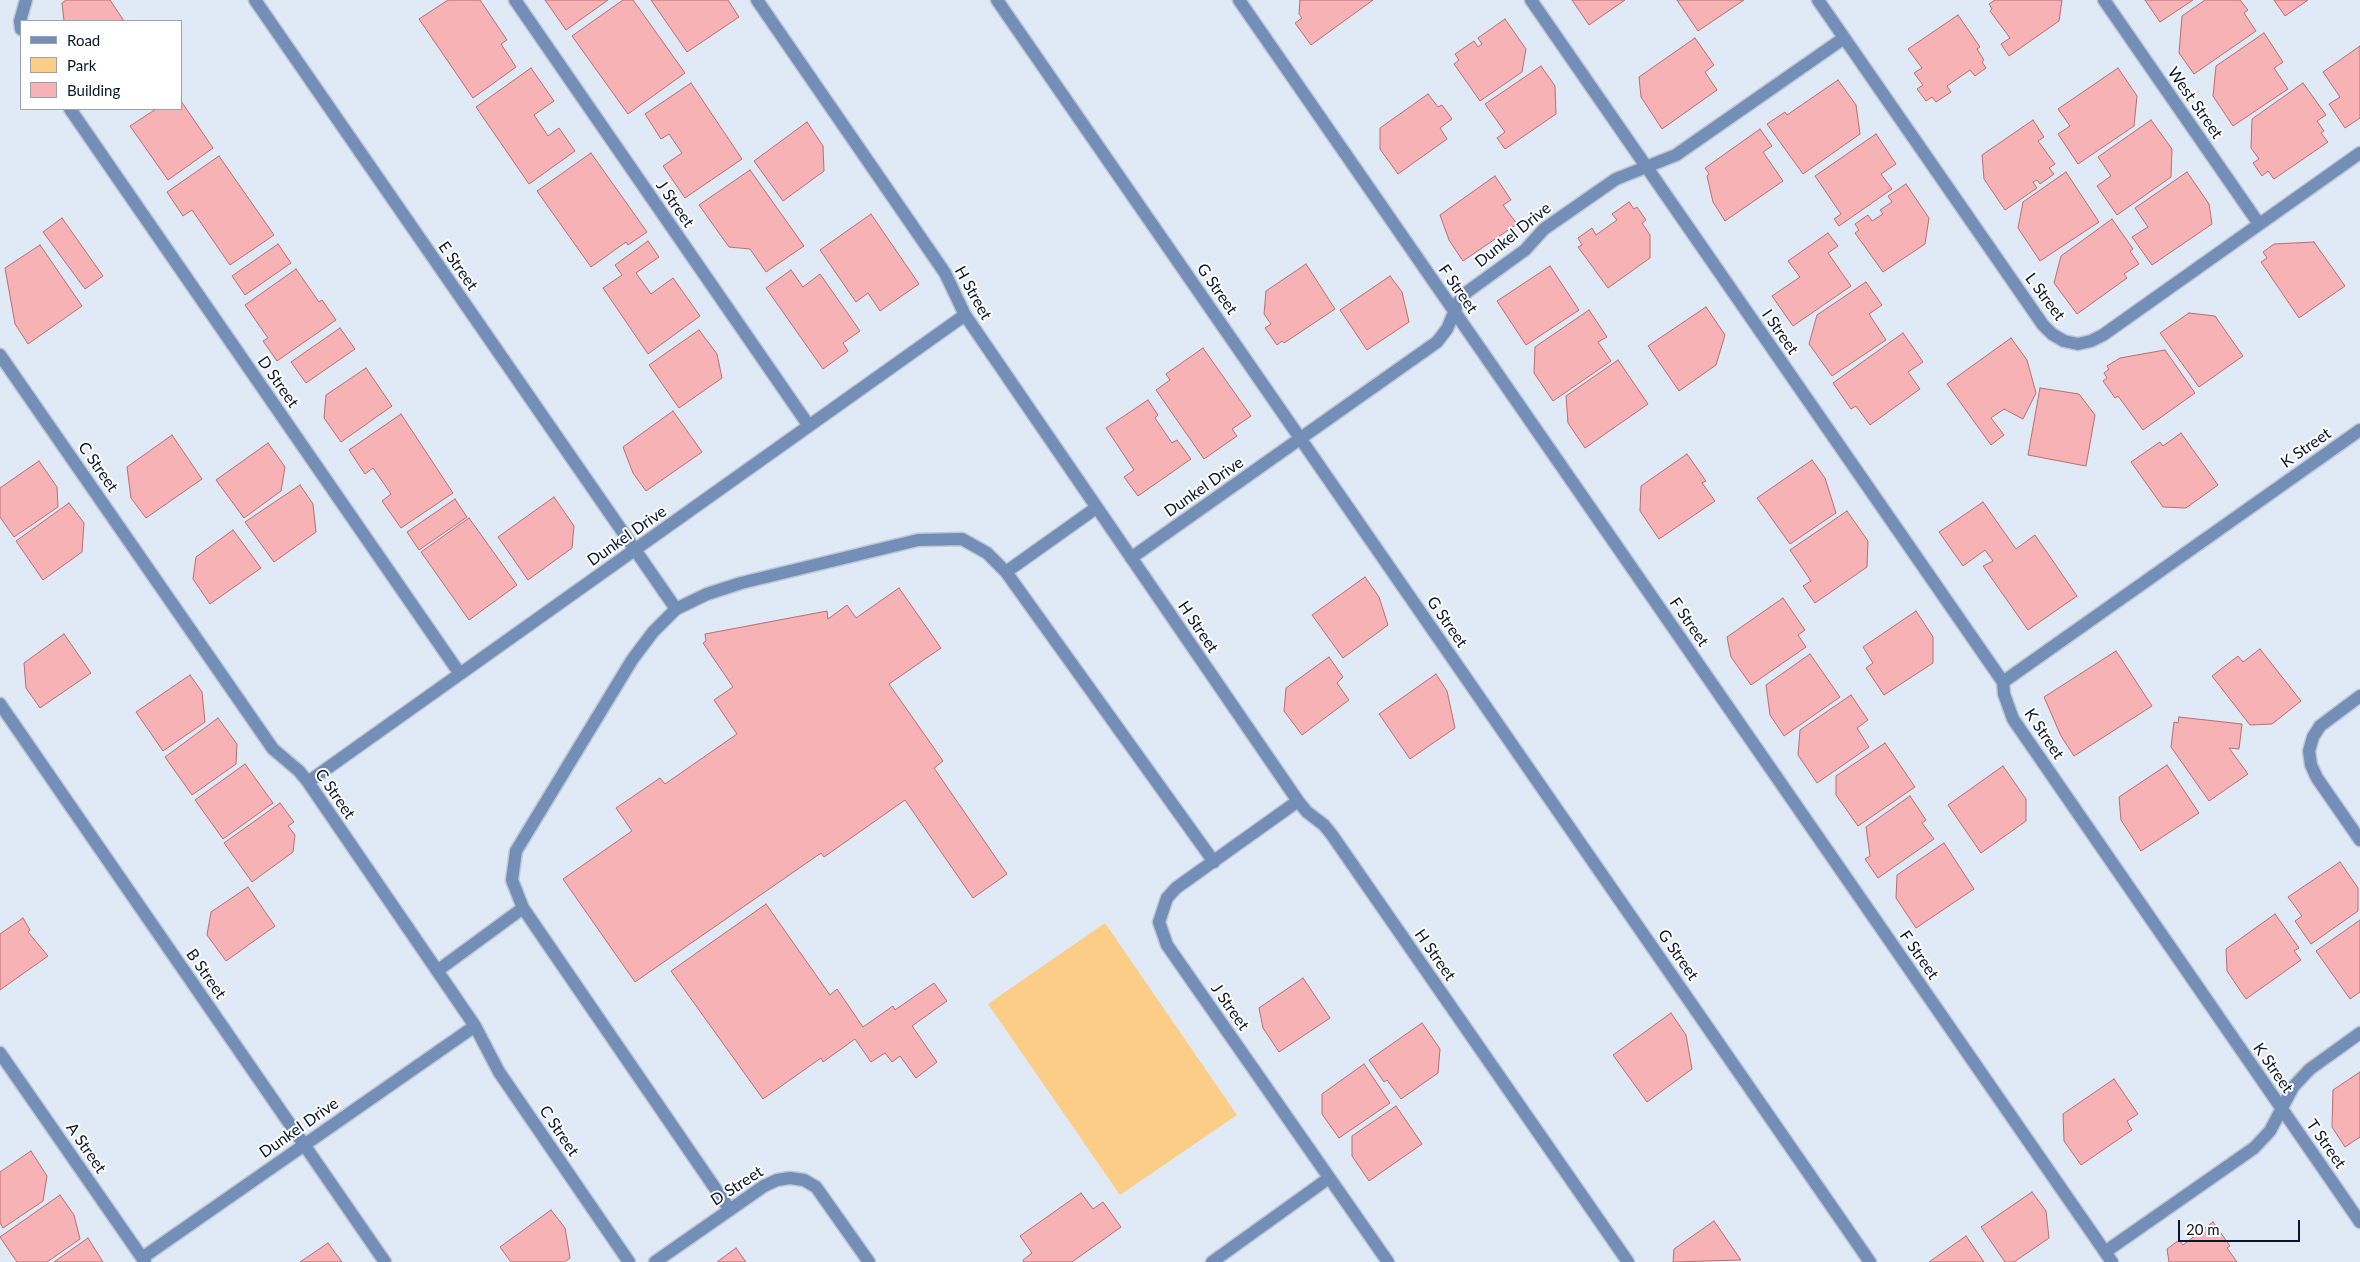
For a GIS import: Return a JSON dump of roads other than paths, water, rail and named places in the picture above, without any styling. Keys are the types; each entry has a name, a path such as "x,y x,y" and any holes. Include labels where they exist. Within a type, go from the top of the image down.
{"lane":[{"path":"20,20 26,0"},
{"name":"E Street","path":"254,0 676,609"},
{"name":"J Street","path":"515,0 809,426"},
{"name":"H Street","path":"757,0 945,273 965,316 1298,801 1332,835 1628,1262"},
{"name":"G Street","path":"997,0 1870,1262"},
{"name":"F Street","path":"1239,0 2108,1257"},
{"name":"I Street","path":"1531,0 2003,682"},
{"name":"L Street","path":"1818,0 2043,325 2052,334 2064,341 2078,344 2091,341 2103,335 2360,153"},
{"name":"West Street","path":"2104,0 2259,224"},
{"name":"Dunkel Drive","path":"1131,558 1437,342 1447,328 1459,301 1467,292 1525,250 1544,229 1616,179 1676,155 1844,38"},
{"name":"D Street","path":"71,110 460,674"},
{"name":"Dunkel Drive","path":"308,782 965,316"},
{"name":"C Street","path":"0,355 273,748 299,771 308,782 475,1026 484,1041 490,1059 629,1262"},
{"name":"K Street","path":"2282,1109 2013,719 2006,700 2003,682 2360,430"},
{"path":"1006,572 1096,508"},
{"path":"730,1210 523,908 512,880 516,850 632,660 653,632 676,609 707,594 741,583 918,540 962,539 986,554 1006,572 1214,862"},
{"path":"2360,696 2320,726 2313,737 2309,751 2317,778 2360,840"},
{"name":"B Street","path":"0,704 386,1262"},
{"name":"J Street","path":"1298,801 1176,888 1167,898 1159,922 1168,946 1388,1262"},
{"path":"437,971 523,908"},
{"name":"Dunkel Drive","path":"144,1260 304,1144 475,1026"},
{"path":"2108,1257 2254,1148 2270,1131 2293,1087 2310,1069 2360,1034"},
{"name":"A Street","path":"0,1053 144,1260"},
{"name":"T Street","path":"2282,1109 2360,1222"},
{"name":"D Street","path":"655,1262 764,1186 777,1180 790,1178 804,1180 816,1187 869,1262"},
{"path":"1212,1262 1329,1178"}]}
